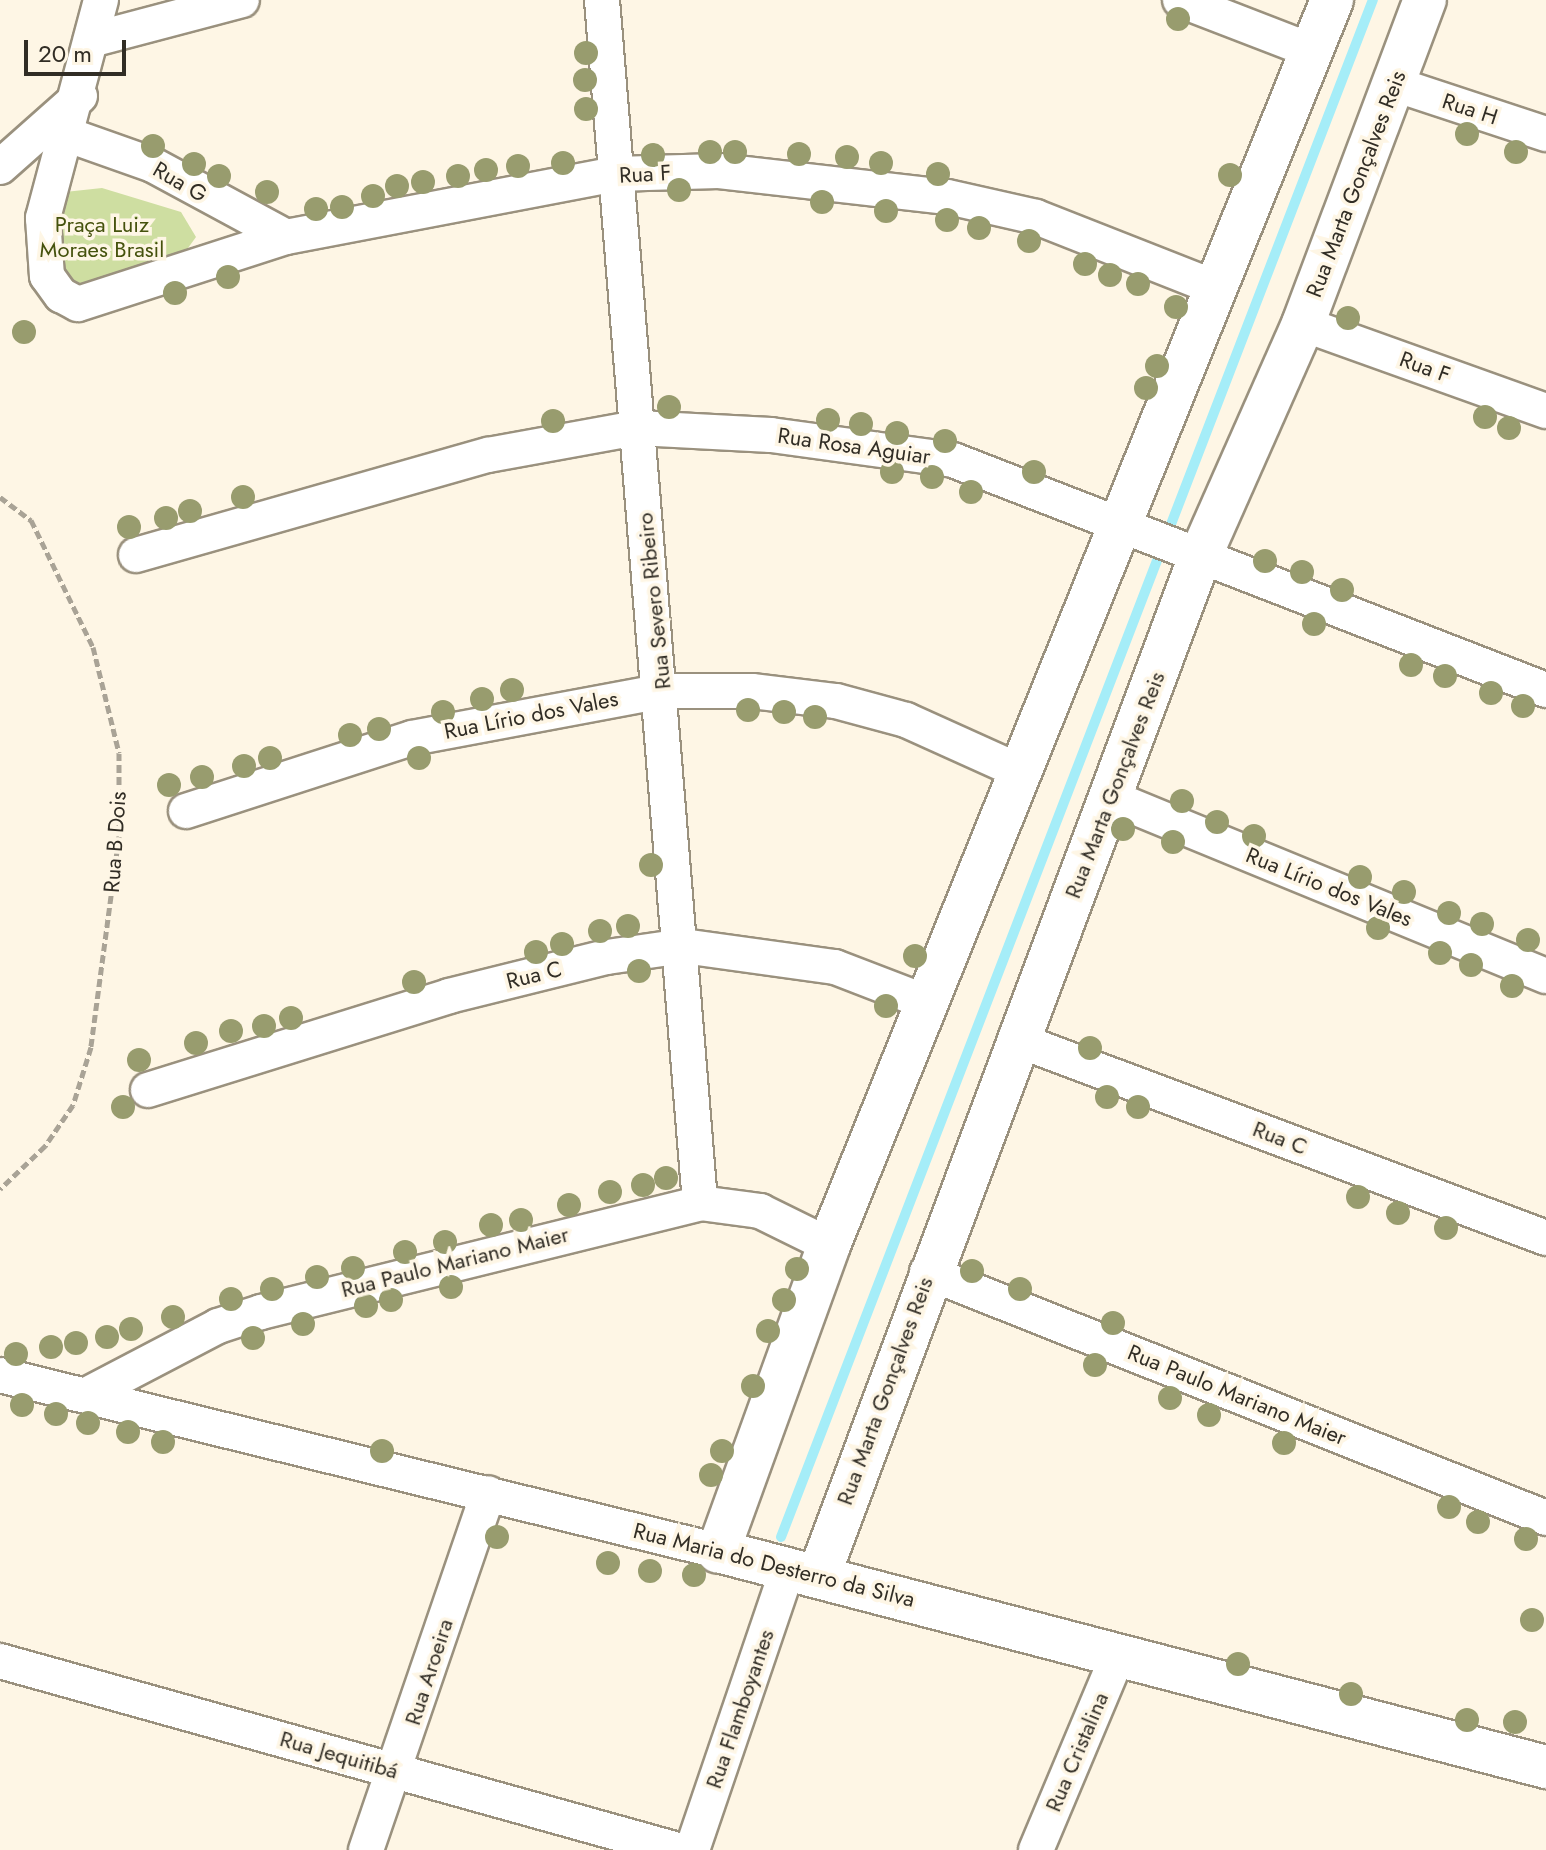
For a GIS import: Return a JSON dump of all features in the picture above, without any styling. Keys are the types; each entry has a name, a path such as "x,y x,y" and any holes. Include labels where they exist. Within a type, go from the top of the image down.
{"street":[{"path":"71,136 101,0"},
{"path":"91,40 242,0"},
{"name":"Rua Severo Ribeiro","path":"602,0 637,428 663,691 700,1203"},
{"path":"1180,0 1312,51"},
{"path":"718,1551 829,1245 1019,771 1121,527 1211,286 1332,0"},
{"name":"Rua Marta Gonçalves Reis","path":"804,1572 927,1272 1015,1039 1112,798 1199,559 1303,324 1425,0"},
{"name":"Rua H","path":"1394,84 1546,134"},
{"path":"0,167 80,96"},
{"name":"Rua F","path":"71,136 43,218 41,249 54,285 78,304 286,237 616,174 800,175 948,197 1036,217 1211,286"},
{"name":"Rua G","path":"71,136 153,165 286,237"},
{"name":"Rua F","path":"1303,324 1546,411"},
{"name":"Rua Rosa Aguiar","path":"136,555 488,455 637,428 786,436 953,460 1199,559 1546,690"},
{"name":"Rua Lírio dos Vales","path":"186,811 412,738 663,691 752,691 836,701 906,720 1019,771"},
{"name":"Rua Lírio dos Vales","path":"1112,798 1546,976"},
{"name":"Rua C","path":"148,1090 449,996 607,957 683,946 835,967 926,1002"},
{"name":"Rua C","path":"1015,1039 1546,1238"},
{"name":"Rua Paulo Mariano Maier","path":"90,1393 218,1326 261,1312 700,1203 760,1211 829,1245"},
{"name":"Rua Paulo Mariano Maier","path":"927,1272 1546,1518"},
{"name":"Rua Maria do Desterro da Silva","path":"0,1375 90,1393 804,1572 1546,1767"},
{"name":"Rua Aroeira","path":"366,1850 397,1771 488,1493"},
{"name":"Rua Flamboyantes","path":"692,1850 804,1572"},
{"name":"Rua Cristalina","path":"1036,1850 1119,1653"},
{"name":"Rua Jequitibá","path":"0,1661 678,1850"}],"path":[{"name":"Rua B Dois","path":"0,497 31,520 93,647 117,740 119,808 103,973 73,1105 45,1146 0,1189"}],"green space":[{"name":"Praça Luiz Moraes Brasil","path":"102,188 181,212 196,237 180,259 104,287 72,284 58,264 55,218 65,192"}],"waterway":[{"path":"781,1537 1373,0"}]}
